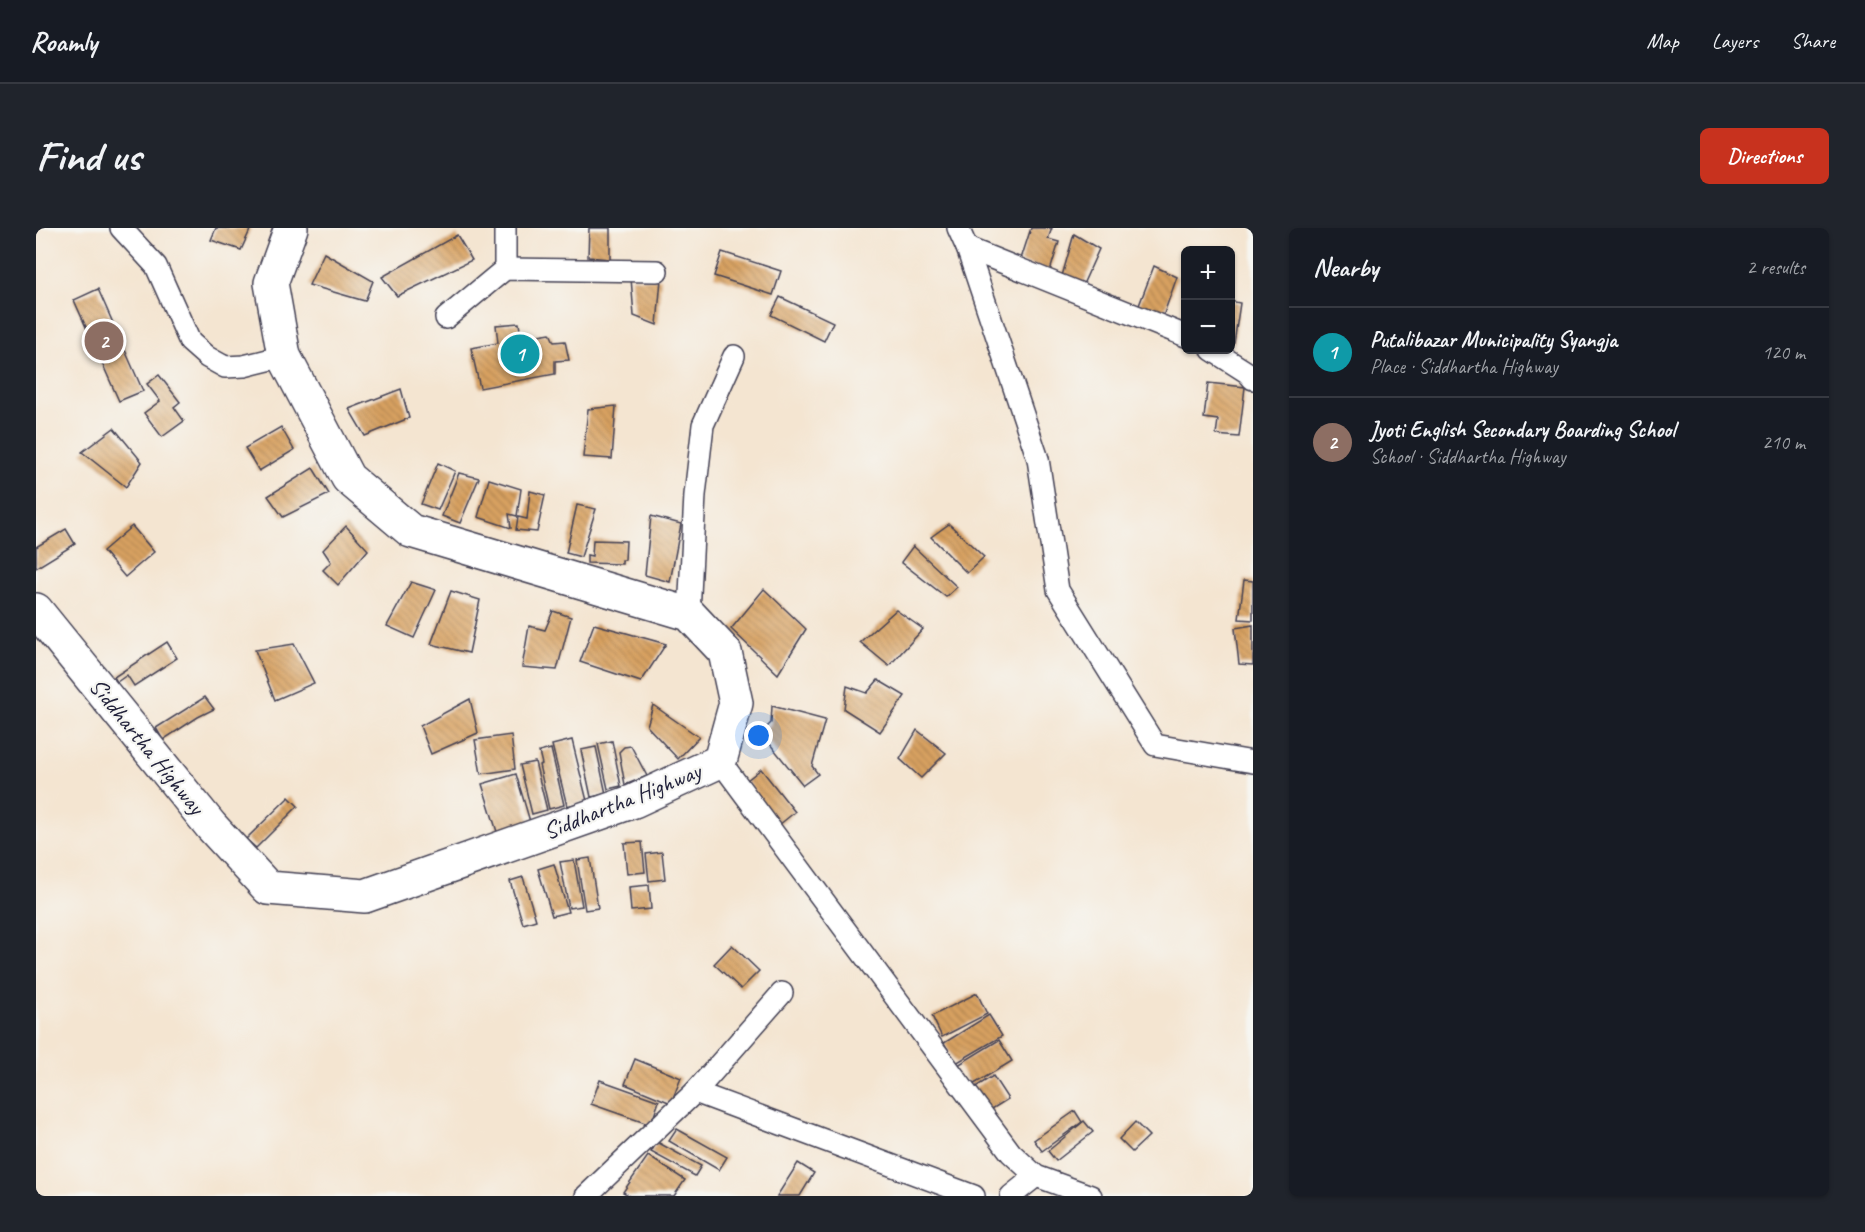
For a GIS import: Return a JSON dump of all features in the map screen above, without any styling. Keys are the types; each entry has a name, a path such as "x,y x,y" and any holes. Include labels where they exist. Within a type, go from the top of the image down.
{"highway":[{"name":"Siddhartha Highway","path":"36,610 211,826 268,888 365,896 634,801 720,761 736,703 725,652 689,614 411,531 348,477 284,356 271,283 291,228"}],"street":[{"path":"121,228 156,266 190,342 207,357 225,367 244,366 284,356"},
{"path":"504,269 505,228"},
{"path":"958,228 967,248 1038,459 1058,590 1155,745 1253,762"},
{"path":"967,248 1181,334"},
{"path":"446,318 504,269 657,271"},
{"path":"1218,354 1248,373 1253,379"},
{"path":"689,614 695,495 703,425 734,356"},
{"path":"720,761 1011,1153 1036,1176 1091,1196"},
{"path":"586,1196 695,1092 782,993"},
{"path":"695,1092 974,1196"},
{"path":"1011,1196 1036,1176"}],"building":[{"path":"216,228 251,228 241,250 211,240"},
{"path":"589,228 610,228 610,259 588,257"},
{"path":"1031,228 1052,228 1048,239 1059,242 1050,271 1020,262"},
{"path":"1074,234 1099,249 1080,291 1062,276"},
{"path":"457,235 472,260 397,296 382,277"},
{"path":"722,252 781,271 773,295 714,276"},
{"path":"324,253 373,281 365,301 309,285"},
{"path":"1154,266 1177,277 1161,322 1138,308"},
{"path":"631,278 661,279 657,325 634,316"},
{"path":"98,289 143,391 119,401 74,300"},
{"path":"780,297 833,322 824,341 771,315"},
{"path":"1235,302 1240,303 1235,336"},
{"path":"519,323 521,338 550,333 554,342 565,341 569,360 555,361 555,374 480,388 471,348 498,343 496,325"},
{"path":"159,375 180,402 174,407 184,421 162,437 144,413 160,401 147,384"},
{"path":"1208,383 1245,387 1239,437 1216,435 1218,420 1204,418"},
{"path":"401,389 409,418 365,436 349,409"},
{"path":"616,406 612,459 583,457 588,409"},
{"path":"281,427 294,450 259,471 245,448"},
{"path":"114,428 142,462 126,487 82,452"},
{"path":"438,463 455,471 438,510 421,504"},
{"path":"313,468 329,494 283,517 268,496"},
{"path":"459,473 479,478 460,523 442,516"},
{"path":"489,479 521,489 517,516 509,514 511,528 478,517"},
{"path":"530,491 545,495 537,532 516,530 518,517 527,519"},
{"path":"577,505 596,509 581,557 566,553"},
{"path":"651,516 681,524 670,582 645,575"},
{"path":"949,524 984,557 967,573 931,537"},
{"path":"132,526 154,552 125,577 103,551"},
{"path":"346,526 368,550 338,585 323,570 331,562 323,550"},
{"path":"66,529 75,544 36,568 36,547"},
{"path":"593,540 626,541 625,560 622,560 622,564 587,563 587,555 592,556"},
{"path":"913,546 957,587 946,597 901,562"},
{"path":"1244,580 1253,581 1253,620 1239,619"},
{"path":"411,582 436,590 414,638 387,626"},
{"path":"764,589 806,629 778,674 731,629"},
{"path":"451,591 480,600 469,653 431,644"},
{"path":"896,610 923,629 889,666 860,642"},
{"path":"553,611 571,617 557,670 522,667 529,626 545,630"},
{"path":"594,624 666,644 641,682 580,662"},
{"path":"1253,625 1253,665 1239,664 1235,628"},
{"path":"167,642 177,658 134,686 127,675 117,682 114,677"},
{"path":"294,644 314,683 275,700 255,650"},
{"path":"878,680 905,696 880,732 844,709 847,686 867,693"},
{"path":"205,697 214,709 163,740 156,728"},
{"path":"470,699 478,733 431,754 420,726"},
{"path":"653,705 699,737 678,759 647,726"},
{"path":"772,706 825,720 812,766 818,774 803,785 761,733 771,723"},
{"path":"917,730 946,753 921,778 900,759"},
{"path":"511,735 515,769 481,774 475,740"},
{"path":"572,740 587,801 567,806 552,745"},
{"path":"612,741 621,786 608,789 598,744"},
{"path":"631,746 647,776 625,785 619,752 624,747"},
{"path":"596,747 606,794 591,797 581,750"},
{"path":"551,749 564,805 549,809 539,765 542,764 539,752"},
{"path":"535,762 547,810 532,814 520,765"},
{"path":"761,769 795,812 779,825 746,781"},
{"path":"516,774 531,825 498,835 482,784"},
{"path":"289,797 298,806 256,848 246,839"},
{"path":"642,842 645,872 627,874 624,843"},
{"path":"662,852 665,879 649,881 646,854"},
{"path":"590,858 598,908 585,910 577,860"},
{"path":"574,860 582,906 569,908 560,862"},
{"path":"554,864 568,912 552,916 538,869"},
{"path":"523,877 536,920 523,924 510,881"},
{"path":"649,885 651,909 631,911 629,887"},
{"path":"732,945 759,971 741,989 714,964"},
{"path":"977,993 987,1014 942,1037 932,1016"},
{"path":"989,1015 1002,1036 956,1063 944,1043"},
{"path":"999,1040 1012,1061 971,1086 958,1065"},
{"path":"635,1059 681,1078 671,1103 625,1084"},
{"path":"993,1076 1008,1099 984,1114 969,1091"},
{"path":"600,1080 659,1101 651,1125 591,1104"},
{"path":"1075,1111 1082,1122 1042,1151 1034,1140"},
{"path":"1084,1121 1093,1132 1056,1161 1048,1151"},
{"path":"1135,1122 1149,1136 1132,1152 1119,1139"},
{"path":"677,1129 727,1157 719,1170 669,1141"},
{"path":"657,1142 701,1166 695,1176 651,1152"},
{"path":"648,1156 685,1180 674,1196 630,1196 623,1192"},
{"path":"798,1163 814,1173 800,1196 777,1196"}],"place":[{"name":"Jyoti English Secondary Boarding School","path":"104,341"},
{"name":"Putalibazar Municipality Syangja","path":"520,354"}]}
